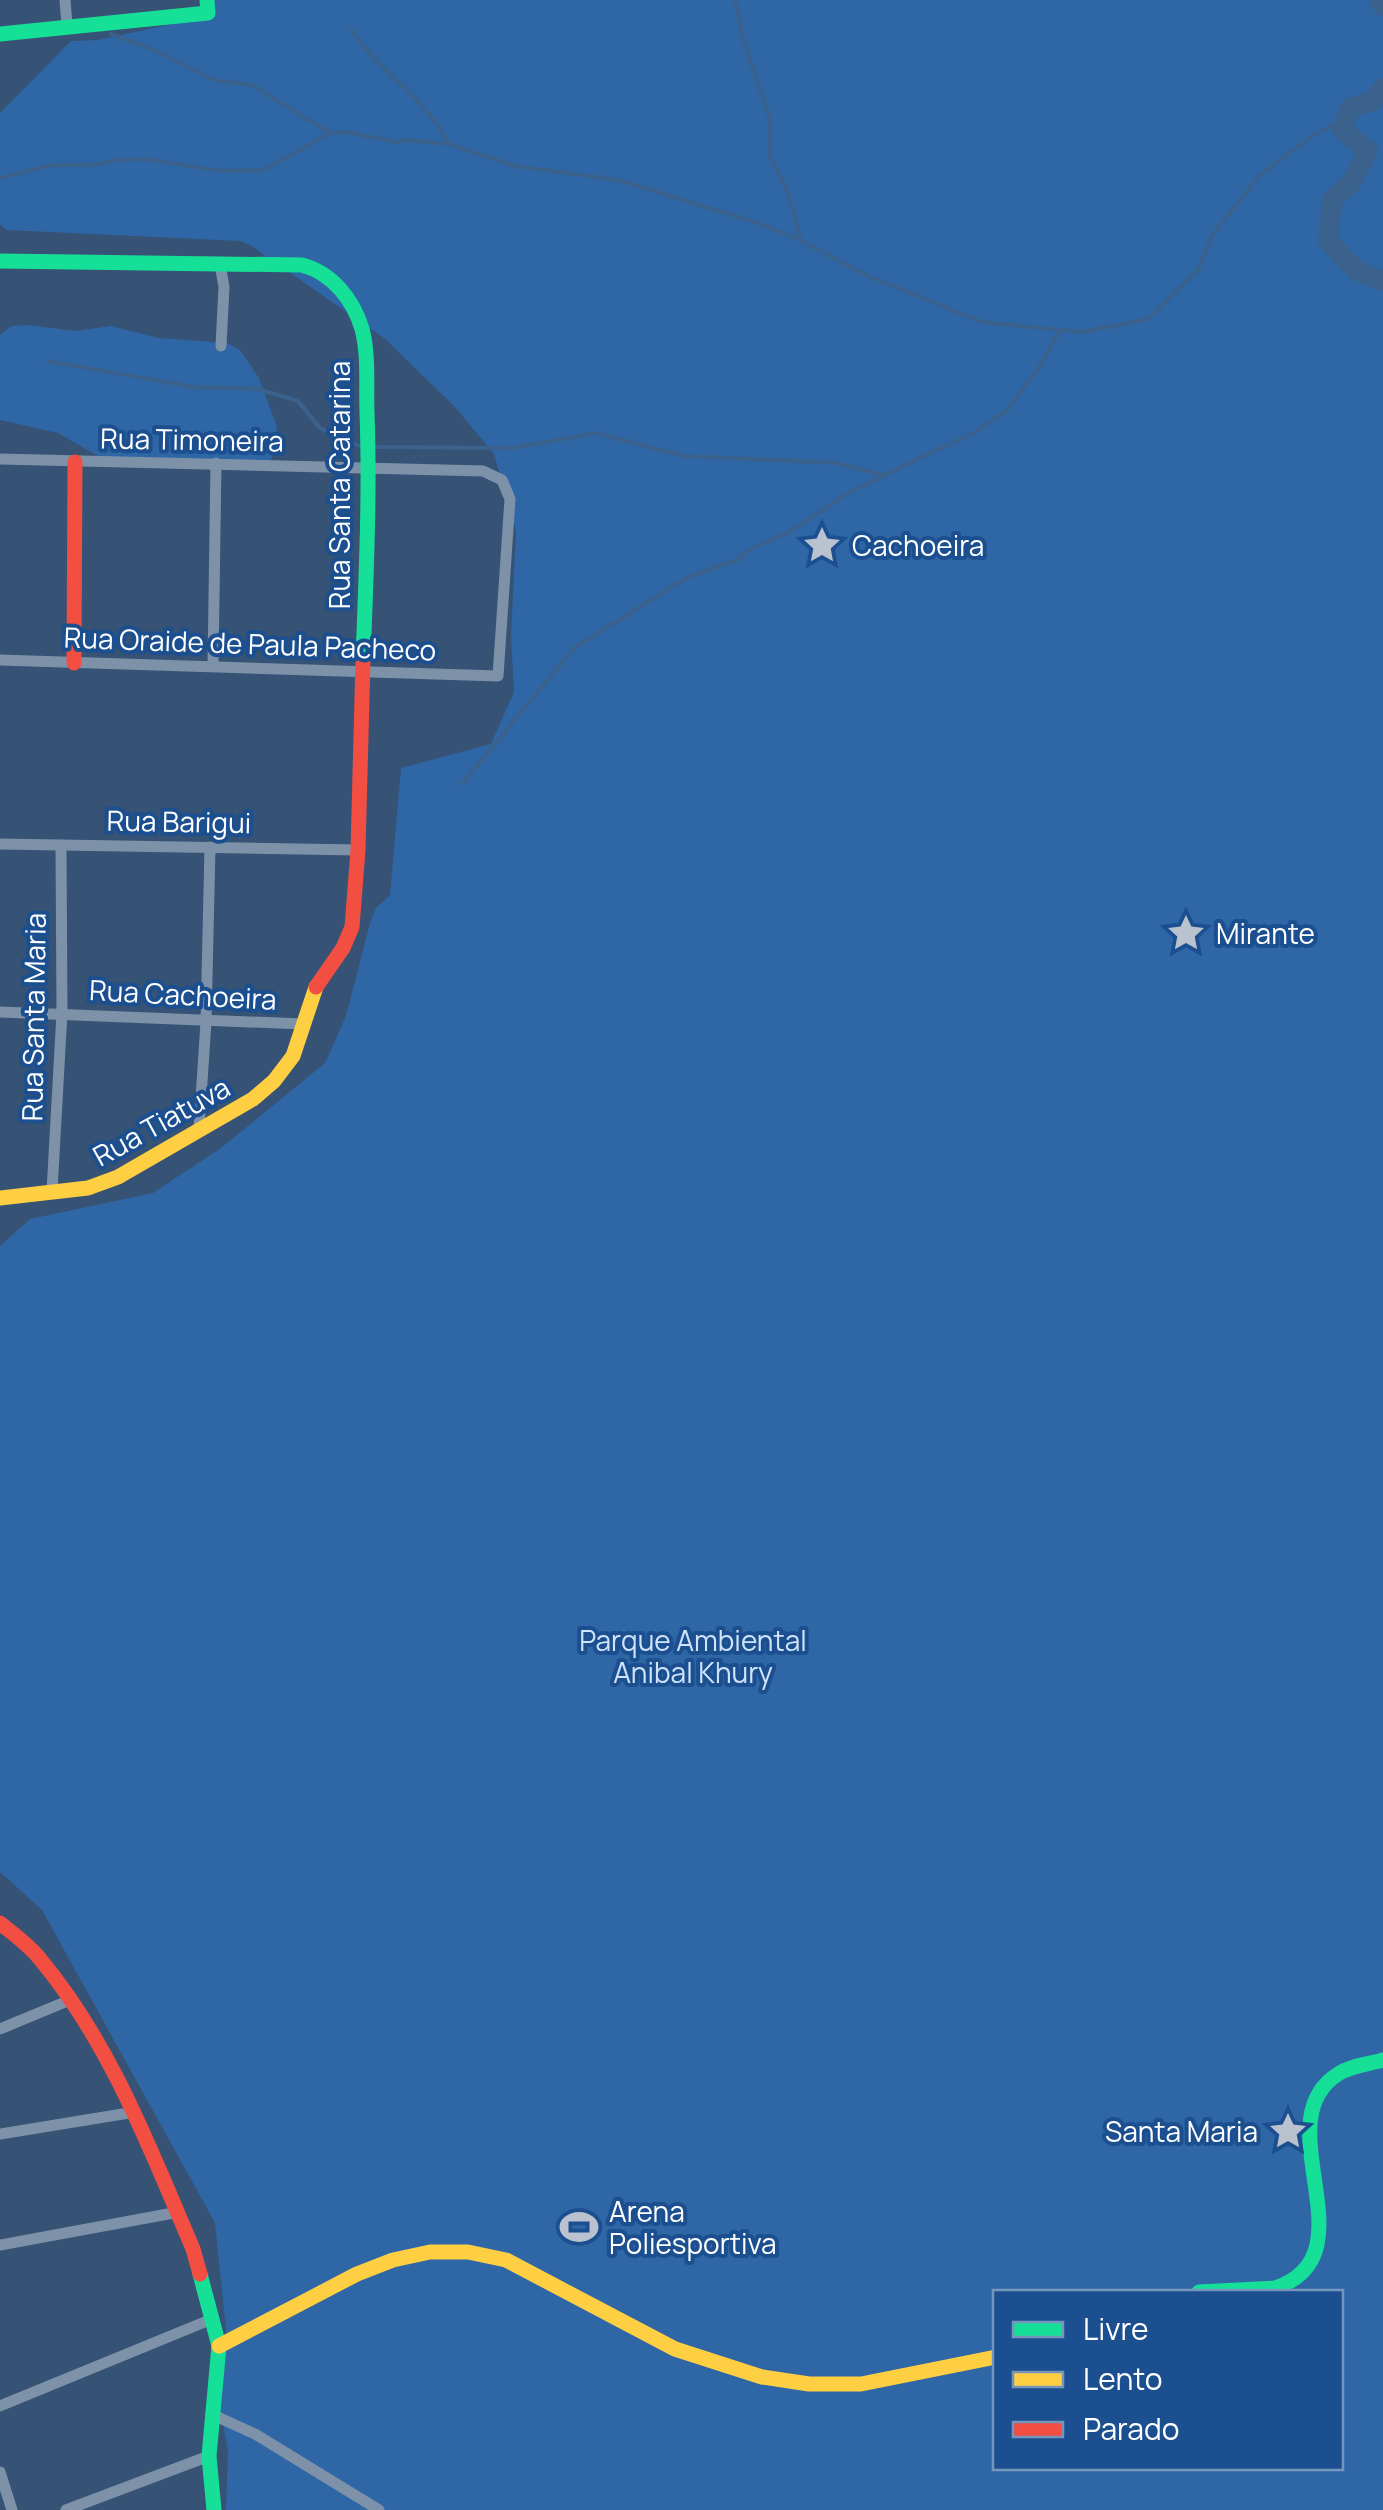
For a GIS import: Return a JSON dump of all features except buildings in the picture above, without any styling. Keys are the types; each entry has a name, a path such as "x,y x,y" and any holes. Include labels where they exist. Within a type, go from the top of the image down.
{"street":[{"path":"65,0 67,26"},
{"path":"0,34 207,6"},
{"name":"Rua Santa Catarina","path":"0,261 302,265 318,269 339,286 361,325 370,467 352,927 343,948 314,990 303,1024"},
{"path":"220,264 224,286 221,346"},
{"name":"Rua Timoneira","path":"0,459 370,467 483,472 502,480 510,499 498,676"},
{"path":"74,663 75,462"},
{"path":"212,666 216,463"},
{"name":"Rua Oraide de Paula Pacheco","path":"0,660 498,676"},
{"name":"Rua Barigui","path":"0,844 358,850"},
{"name":"Rua Santa Maria","path":"52,1191 62,1013 61,845"},
{"path":"199,1128 210,846"},
{"name":"Rua Cachoeira","path":"0,1012 303,1024"},
{"name":"Rua Tiatuva","path":"0,1198 88,1188 118,1176 253,1100 274,1082 294,1056 303,1024"},
{"path":"0,1923 38,1956 70,2000 134,2112 178,2212 218,2346 209,2456 214,2510"},
{"path":"0,2029 70,2000"},
{"path":"1227,2290 1282,2286 1312,2264 1320,2247 1320,2226 1307,2130 1312,2106 1323,2087 1338,2074 1359,2064 1383,2060"},
{"path":"0,2134 134,2112"},
{"path":"0,2245 178,2212"},
{"path":"218,2346 338,2282 417,2253 454,2249 484,2252 506,2260 656,2341 738,2374 777,2381 866,2384 993,2358"},
{"path":"0,2406 212,2319"},
{"path":"211,2414 255,2434 379,2510"},
{"path":"66,2510 209,2456"},
{"path":"0,2472 12,2510"}],"green space":[{"name":"Parque Ambiental Anibal Khury","path":"207,0 1383,0 1383,2510 226,2510 228,2450 212,2369 214,2360 228,2349 215,2223 42,1910 0,1872 0,1246 30,1219 153,1193 221,1148 325,1063 346,1016 370,923 376,908 390,895 401,768 491,744 514,692 511,637 516,530 494,454 455,407 384,338 250,245 240,241 6,230 0,224 0,113 71,41 98,40 185,21"},
{"path":"12,326 75,331 111,326 159,338 227,343 240,350 259,378 277,427 278,444 270,461 105,460 58,433 0,420 0,335"}],"waterway":[{"path":"735,0 743,39 769,116 770,156 787,190 801,241"},
{"path":"1379,0 1383,6"},
{"path":"351,29 428,113 449,144"},
{"path":"111,34 152,49 214,80 252,85 330,133"},
{"path":"1383,88 1373,101 1350,108 1342,130 1368,151 1352,182 1332,200 1328,241 1357,271 1383,281"},
{"path":"0,178 52,165 147,159 220,171 264,170 330,133 449,144 515,166 618,180 755,222 871,277 982,322 1082,332 1148,319 1198,270 1213,234 1260,175 1312,136 1345,119"},
{"path":"462,784 574,648 688,577 739,559 752,548 788,533 850,492 975,432 1007,410 1038,369 1060,330"},
{"path":"47,361 194,387 258,389 298,401 319,427 364,447"},
{"path":"373,447 513,448 596,433 684,456 837,463 886,476"}],"traffic: fast":[{"path":"0,34 208,13 207,0"},
{"path":"0,261 302,265 323,274 340,289 358,318 366,360 368,506 363,660"},
{"path":"1237,2290 1275,2288 1303,2271 1316,2247 1319,2218 1310,2123 1318,2096 1343,2071 1383,2060"},
{"path":"200,2274 219,2346 209,2456 214,2510"}],"traffic: slow":[{"path":"0,1198 88,1188 118,1177 253,1099 274,1081 293,1056 316,987"},
{"path":"219,2346 357,2274 393,2260 430,2252 468,2252 506,2260 675,2349 762,2377 809,2384 861,2384 993,2358"}],"traffic: jam":[{"path":"74,663 75,462"},
{"path":"316,987 343,948 352,927 363,660"},
{"path":"0,1923 40,1959 88,2026 161,2173 200,2274"}],"place":[{"name":"Cachoeira","path":"822,545"},
{"name":"Mirante","path":"1186,933"},
{"name":"Santa Maria","path":"1288,2131"},
{"name":"Arena Poliesportiva","path":"579,2227"}]}
